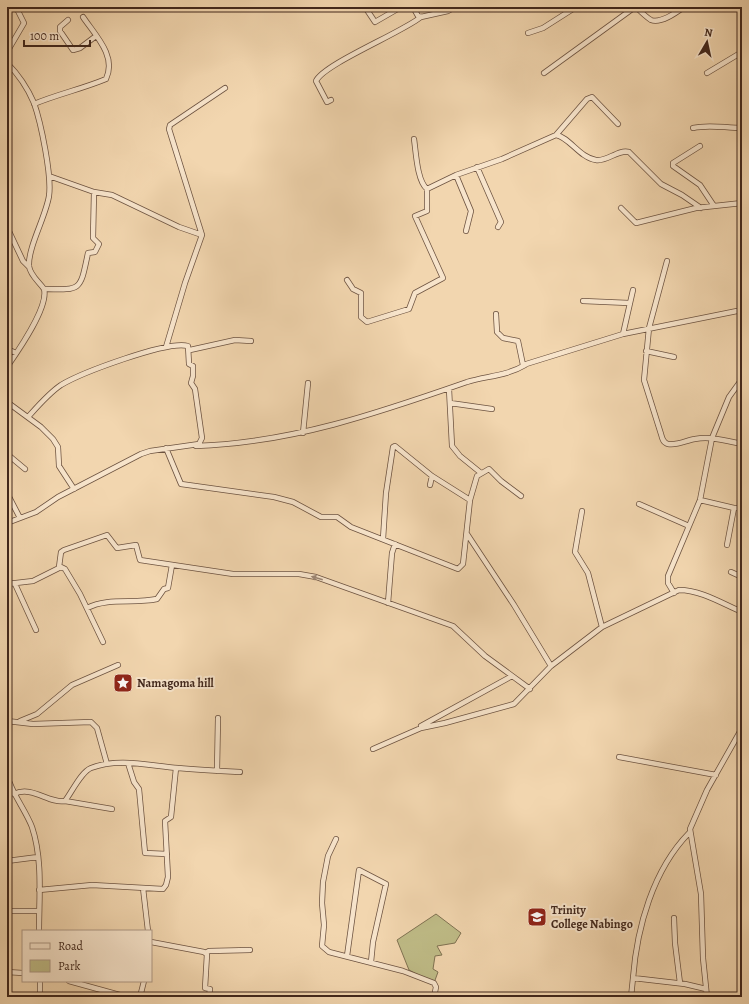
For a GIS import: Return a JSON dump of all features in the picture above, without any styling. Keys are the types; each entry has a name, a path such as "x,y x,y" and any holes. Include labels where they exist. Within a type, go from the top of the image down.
{"street":[{"path":"7,52 24,23 16,7"},
{"path":"365,7 375,22 401,7"},
{"path":"413,7 418,16 422,17"},
{"path":"331,100 327,102 324,97 316,81 318,76 339,63 408,27 422,17 448,11 455,7"},
{"path":"528,33 543,28 576,7"},
{"path":"544,73 635,7 652,20 656,21 667,17 684,7"},
{"path":"34,104 49,98 82,89 106,79 109,73 109,57 106,49 83,17"},
{"path":"68,20 60,27 60,31 73,50 80,48 96,36"},
{"path":"707,73 742,52"},
{"path":"7,63 16,72 34,104 49,176 49,196 35,241 29,267"},
{"path":"166,347 185,283 202,235 169,129 170,125 225,88"},
{"path":"427,189 456,175 502,159 556,135 587,99 592,98 618,124"},
{"path":"693,128 710,125 715,128 742,128"},
{"path":"556,135 561,136 578,151 594,160 601,160 624,151 629,152 661,184 682,195 701,208"},
{"path":"347,280 353,289 361,293 361,318 367,322 409,309 415,293 443,278 415,216 427,211 427,189 424,186 416,161 414,139"},
{"path":"700,146 674,162 673,166 700,185 714,206"},
{"path":"477,168 501,222 498,227"},
{"path":"456,175 471,211 466,231"},
{"path":"49,176 94,192 112,196 179,227 202,235"},
{"path":"44,289 70,290 75,288 82,279 88,253 95,252 99,244 93,238 94,192"},
{"path":"621,208 636,223 701,208 742,204"},
{"path":"7,227 23,261 29,267 34,278 44,289 44,306 7,367"},
{"path":"667,262 649,328 644,380 645,389 664,442 675,444 696,438 712,438 742,444"},
{"path":"623,334 632,290"},
{"path":"583,302 629,303"},
{"path":"181,446 216,446 303,433 369,416 478,378 516,370 525,365 623,334 742,310"},
{"path":"496,314 496,332 502,338 518,341 521,362 525,365"},
{"path":"190,350 235,340 250,342"},
{"path":"7,523 36,512 74,489 141,454 166,448 199,444 202,438 195,389 191,383 194,376 193,366 189,364 190,350 188,346 184,345 166,347 93,370 59,386 28,417"},
{"path":"7,349 16,353"},
{"path":"646,351 674,357"},
{"path":"674,593 668,583 668,576 700,500 712,438 729,397 742,379"},
{"path":"303,433 308,383"},
{"path":"449,388 452,446 460,456 481,473"},
{"path":"7,402 28,417 53,440 58,447 59,466 74,489"},
{"path":"450,403 492,409"},
{"path":"383,539 386,494 393,447 395,446 432,476 470,500"},
{"path":"166,448 181,484 245,492 288,500 321,517 336,517 351,527 458,569 463,564 470,500 475,480 481,473 487,469 492,470 501,481 521,496"},
{"path":"7,454 25,469"},
{"path":"430,485 432,476"},
{"path":"7,492 20,518"},
{"path":"700,500 734,508 742,508"},
{"path":"639,504 689,526"},
{"path":"727,545 734,508"},
{"path":"582,511 575,552 588,573 590,588 602,627"},
{"path":"467,534 514,605 551,666"},
{"path":"59,567 61,552 104,535 110,537 117,548 136,545 140,560 233,574 299,574 316,577 453,626 485,656 530,689"},
{"path":"388,603 392,553 395,544"},
{"path":"87,608 94,604 117,602 134,603 157,599 164,589 168,588 172,565"},
{"path":"7,584 33,581 59,567"},
{"path":"59,567 65,570 87,608 103,642"},
{"path":"731,572 742,577"},
{"path":"15,584 36,630"},
{"path":"413,731 504,708 514,704 551,666 602,627 674,593 686,590 704,595 742,612"},
{"path":"18,722 37,714 72,685 118,665"},
{"path":"373,749 413,731 512,676"},
{"path":"217,771 218,718"},
{"path":"7,721 33,724 91,722 97,728 108,764"},
{"path":"708,997 706,989 702,908 689,832 692,821 742,728"},
{"path":"619,758 716,775"},
{"path":"65,801 78,780 89,768 108,764 128,763 240,772"},
{"path":"128,763 134,782 139,789 145,853 166,854"},
{"path":"39,890 92,885 163,889 166,886 165,821 171,817 173,810 176,768"},
{"path":"7,775 9,788 14,794 32,827 38,857 40,930"},
{"path":"14,794 27,792 56,801 65,801 112,809"},
{"path":"631,997 634,958 643,919 665,862 689,832"},
{"path":"336,839 328,856 323,882 322,903 324,925 322,946 329,952 403,971 434,983 436,987 434,997"},
{"path":"7,861 38,857"},
{"path":"347,956 359,870 386,884 373,942 371,962"},
{"path":"143,888 148,930"},
{"path":"7,911 39,911"},
{"path":"674,918 675,943 680,983"},
{"path":"152,942 205,953 209,951 250,950"},
{"path":"205,953 207,954 205,988 210,989 209,997"},
{"path":"7,972 22,973"},
{"path":"633,978 680,983 706,989"},
{"path":"40,982 40,997"},
{"path":"73,982 127,997"},
{"path":"140,997 144,982"}],"green space":[{"path":"436,914 461,933 455,943 437,946 442,955 435,956 433,969 438,972 434,983 409,970 397,940"}],"place":[{"name":"Namagoma hill","path":"123,683"},
{"name":"Trinity College Nabingo","path":"537,917"}]}
